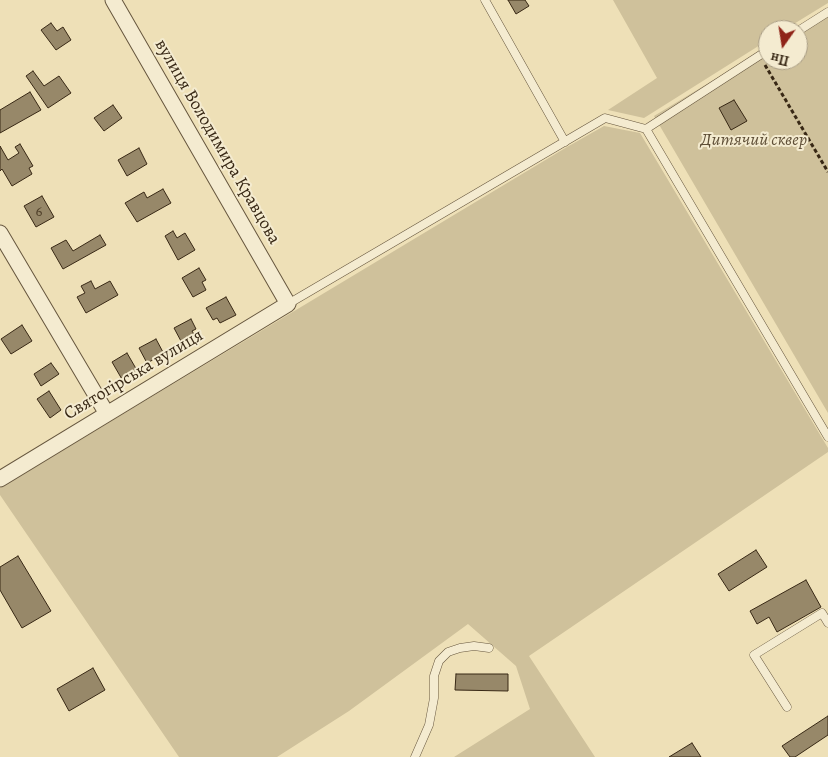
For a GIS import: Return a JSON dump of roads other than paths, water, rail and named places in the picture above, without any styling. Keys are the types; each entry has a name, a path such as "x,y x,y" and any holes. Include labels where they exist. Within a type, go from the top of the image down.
{"street":[{"name":"вулиця Володимира Кравцова","path":"113,0 288,304"},
{"path":"0,233 107,414"},
{"name":"Святогірська вулиця","path":"0,479 288,304"}],"lane":[{"path":"485,0 565,142"},
{"path":"808,25 828,12"},
{"path":"646,129 758,57"},
{"path":"288,304 605,118 646,129 828,437"},
{"path":"787,708 754,655 822,614 828,623"},
{"path":"415,757 429,725 434,698 434,676 439,661 448,652 460,648 474,646 489,648"}],"park label":[{"name":"Дитячий сквер","path":"754,141"}]}
